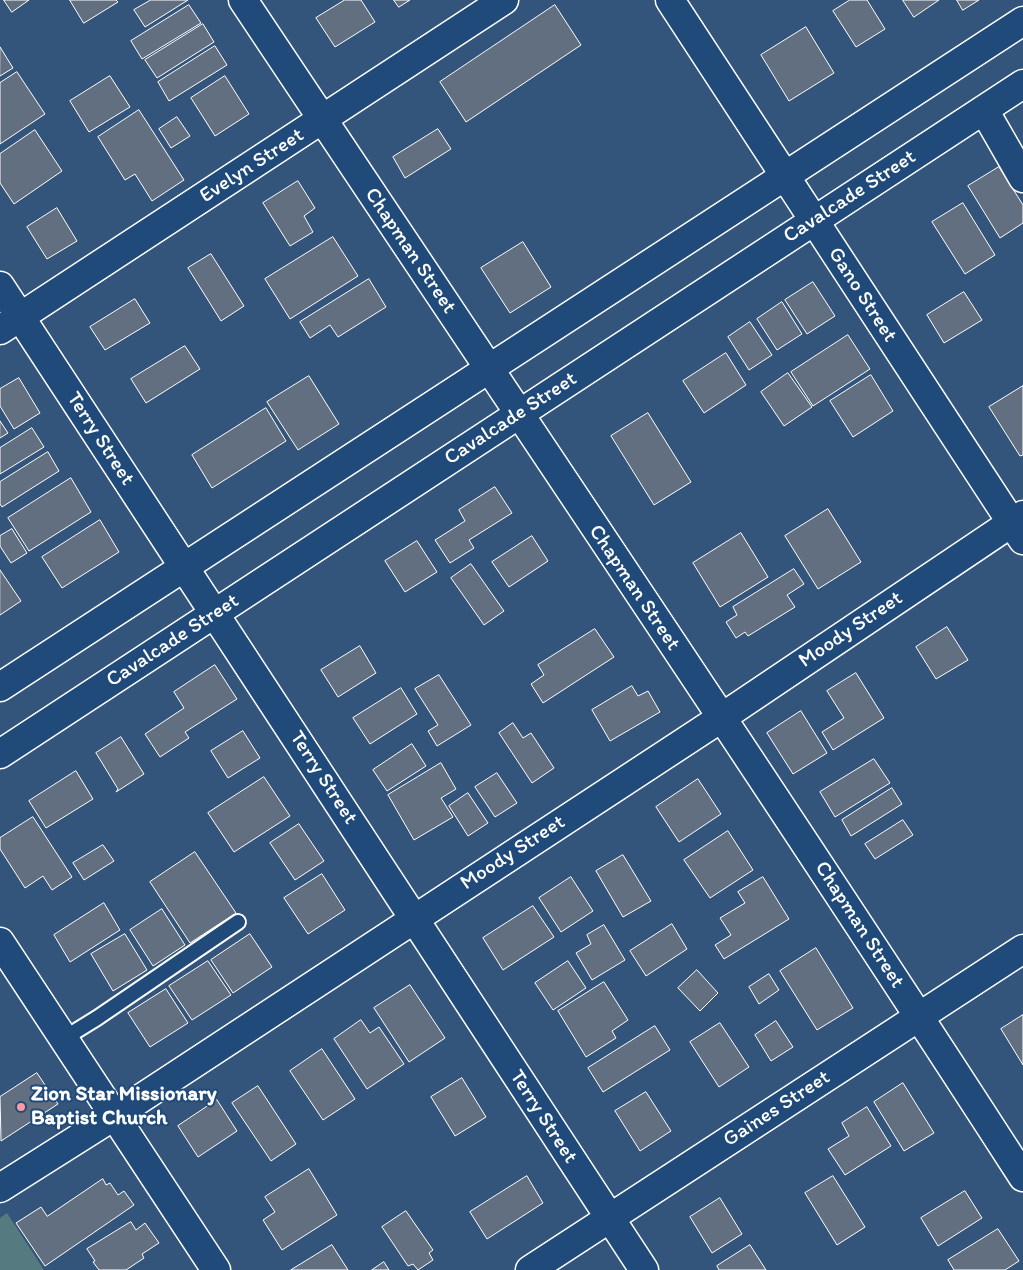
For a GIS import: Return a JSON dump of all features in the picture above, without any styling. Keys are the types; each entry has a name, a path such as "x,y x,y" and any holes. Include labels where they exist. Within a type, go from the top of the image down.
{"street":[{"name":"Chapman Street","path":"244,0 518,414 721,718 754,764 1023,1177"},
{"name":"Evelyn Street","path":"10,323 504,0"},
{"name":"Gano Street","path":"670,0 784,176 1019,526"},
{"path":"0,687 1023,21"},
{"name":"Cavalcade Street","path":"0,754 1023,84"},
{"path":"984,110 1023,178"},
{"name":"Terry Street","path":"0,286 10,323 184,567 644,1270"},
{"name":"Moody Street","path":"0,1188 114,1116 414,918 1019,526"},
{"path":"0,942 216,1270"},
{"name":"Gaines Street","path":"530,1270 1023,949"}],"lane":[{"path":"63,1038 97,1018 238,922"}],"green space":[{"path":"7,1213 44,1270 0,1270 0,1218"}],"building":[{"path":"4,0 29,0 12,12"},
{"path":"70,0 116,0 118,2 84,23"},
{"path":"151,0 188,0 145,27 134,10"},
{"path":"345,0 361,0 375,22 335,47 316,18"},
{"path":"394,0 410,0 399,7"},
{"path":"850,0 867,0 885,29 856,47 833,11"},
{"path":"903,0 939,0 914,17"},
{"path":"957,0 979,0 963,10"},
{"path":"189,5 201,23 142,59 131,41"},
{"path":"555,5 581,45 466,122 440,82"},
{"path":"203,24 214,42 157,78 145,60"},
{"path":"806,27 834,73 789,101 761,55"},
{"path":"215,46 227,65 169,101 158,82"},
{"path":"0,47 13,68 0,76"},
{"path":"17,72 45,114 0,144 0,83"},
{"path":"110,76 130,107 89,132 70,101"},
{"path":"225,76 249,114 215,136 191,98"},
{"path":"139,110 184,180 152,201 135,174 125,180 98,137"},
{"path":"177,117 190,136 171,148 159,129"},
{"path":"438,129 451,149 405,178 393,157"},
{"path":"35,130 62,171 14,204 0,183 0,154"},
{"path":"999,167 1023,205 1023,223 1000,238 968,186"},
{"path":"298,181 315,208 304,216 313,232 290,246 263,203"},
{"path":"963,203 995,255 965,274 932,222"},
{"path":"57,208 77,241 47,259 27,227"},
{"path":"333,237 358,276 290,319 265,279"},
{"path":"523,242 551,287 510,313 481,268"},
{"path":"211,254 244,306 221,321 188,268"},
{"path":"369,279 386,307 338,337 330,325 310,338 300,322"},
{"path":"813,282 835,316 807,334 785,300"},
{"path":"964,292 982,320 944,343 927,315"},
{"path":"135,299 150,323 105,350 90,327"},
{"path":"782,302 802,334 777,350 757,319"},
{"path":"750,322 772,355 749,370 728,337"},
{"path":"848,335 870,369 813,406 791,372"},
{"path":"185,346 200,369 146,403 131,379"},
{"path":"726,353 746,385 704,413 683,381"},
{"path":"788,373 812,407 784,426 761,392"},
{"path":"871,375 893,411 853,437 830,401"},
{"path":"309,376 339,424 298,450 267,402"},
{"path":"19,378 40,413 14,429 0,406 0,389"},
{"path":"1023,386 1023,455 1020,456 989,407"},
{"path":"266,408 286,441 212,488 192,455"},
{"path":"648,413 691,482 654,505 611,436"},
{"path":"0,421 8,433 0,438"},
{"path":"32,428 44,447 0,474 0,448"},
{"path":"48,452 59,471 2,507 0,504 0,482"},
{"path":"71,478 91,512 29,551 8,518"},
{"path":"495,487 512,513 469,540 474,548 450,563 435,540 465,521 459,510"},
{"path":"828,509 861,562 818,589 785,536"},
{"path":"100,520 119,552 62,588 42,557"},
{"path":"12,529 27,553 11,563 0,546 0,536"},
{"path":"741,533 768,577 720,607 693,563"},
{"path":"532,536 548,561 509,587 492,562"},
{"path":"417,541 437,572 405,592 385,561"},
{"path":"471,564 504,611 484,625 451,578"},
{"path":"794,569 804,584 787,595 795,607 748,636 745,632 736,638 726,622 737,615 733,607"},
{"path":"0,570 21,601 0,615"},
{"path":"947,627 968,660 936,679 916,647"},
{"path":"595,629 614,657 543,703 531,684 544,675 538,665"},
{"path":"360,646 376,673 338,697 321,670"},
{"path":"215,665 237,699 185,732 189,738 160,757 145,734 184,708 174,692"},
{"path":"856,673 884,718 833,750 822,732 844,718 827,691"},
{"path":"439,675 471,725 437,746 428,731 438,725 415,689"},
{"path":"632,686 638,696 648,691 660,712 610,741 592,710"},
{"path":"401,688 417,714 370,744 353,718"},
{"path":"801,711 827,753 793,774 767,733"},
{"path":"513,723 523,738 531,733 554,768 532,783 499,733"},
{"path":"243,731 260,758 228,778 211,751"},
{"path":"121,737 144,774 116,792 118,789 96,753"},
{"path":"412,744 426,766 387,791 373,770"},
{"path":"874,759 890,783 835,817 820,792"},
{"path":"441,763 456,789 441,798 453,817 414,840 388,795"},
{"path":"76,771 93,799 46,828 29,801"},
{"path":"497,773 517,803 495,817 475,787"},
{"path":"264,777 290,816 234,852 208,813"},
{"path":"698,779 721,814 679,842 656,807"},
{"path":"892,788 902,804 851,836 842,820"},
{"path":"468,793 488,823 468,836 449,806"},
{"path":"33,817 72,877 52,890 43,876 25,888 0,849 0,838"},
{"path":"903,820 913,835 875,859 865,844"},
{"path":"299,824 324,861 295,880 270,843"},
{"path":"728,831 753,870 710,898 684,860"},
{"path":"103,845 114,861 84,880 73,863"},
{"path":"195,852 236,913 190,943 150,882"},
{"path":"623,855 651,901 623,917 596,871"},
{"path":"322,874 345,910 308,934 284,898"},
{"path":"571,877 593,911 561,932 539,898"},
{"path":"763,877 789,919 724,959 715,945 731,935 720,918 745,903 738,892"},
{"path":"104,903 120,930 70,962 54,935"},
{"path":"533,906 554,937 503,970 483,938"},
{"path":"162,909 185,945 153,966 130,930"},
{"path":"672,924 687,949 646,976 630,951"},
{"path":"604,925 625,960 592,980 576,953 591,944 587,935"},
{"path":"125,934 147,970 113,991 91,954"},
{"path":"250,934 272,967 233,993 211,960"},
{"path":"816,948 853,1008 817,1030 780,971"},
{"path":"208,961 231,995 192,1020 169,986"},
{"path":"568,961 586,988 553,1010 535,983"},
{"path":"697,970 718,993 700,1011 678,988"},
{"path":"769,974 779,990 759,1004 749,987"},
{"path":"604,982 628,1020 612,1031 616,1038 586,1057 558,1011"},
{"path":"410,985 445,1038 409,1062 374,1008"},
{"path":"166,989 188,1023 150,1047 128,1013"},
{"path":"1023,1015 1023,1065 1001,1029"},
{"path":"361,1020 370,1033 379,1027 404,1064 367,1089 334,1039"},
{"path":"776,1021 793,1047 771,1061 755,1035"},
{"path":"720,1023 749,1067 719,1087 690,1042"},
{"path":"655,1026 670,1050 603,1092 588,1068"},
{"path":"322,1049 355,1099 323,1120 290,1071"},
{"path":"37,1073 58,1104 1,1141 0,1097"},
{"path":"462,1078 486,1117 455,1136 431,1097"},
{"path":"903,1083 934,1133 904,1151 874,1102"},
{"path":"258,1086 296,1144 271,1161 232,1103"},
{"path":"646,1092 671,1131 640,1151 615,1111"},
{"path":"217,1100 237,1131 198,1157 178,1126"},
{"path":"867,1107 891,1146 845,1175 828,1149 849,1136 842,1123"},
{"path":"309,1169 337,1215 282,1250 263,1220 275,1212 265,1197"},
{"path":"527,1176 543,1203 487,1239 470,1212"},
{"path":"833,1176 865,1227 837,1245 805,1193"},
{"path":"103,1179 106,1185 110,1183 118,1195 124,1191 134,1205 45,1266 16,1223 41,1207 47,1216"},
{"path":"965,1191 982,1218 938,1246 921,1218"},
{"path":"720,1198 742,1234 712,1253 690,1217"},
{"path":"406,1211 433,1250 429,1253 433,1260 418,1270 413,1264 408,1266 382,1227"},
{"path":"131,1222 136,1230 145,1223 159,1243 142,1254 144,1258 126,1270 99,1270 87,1249"},
{"path":"998,1229 1019,1261 1005,1270 954,1270 948,1260"},
{"path":"332,1245 348,1270 291,1270"},
{"path":"750,1245 766,1270 719,1270 717,1266"},
{"path":"384,1262 389,1270 372,1270"}],"place":[{"name":"Zion Star Missionary Baptist Church","path":"21,1107"}]}
